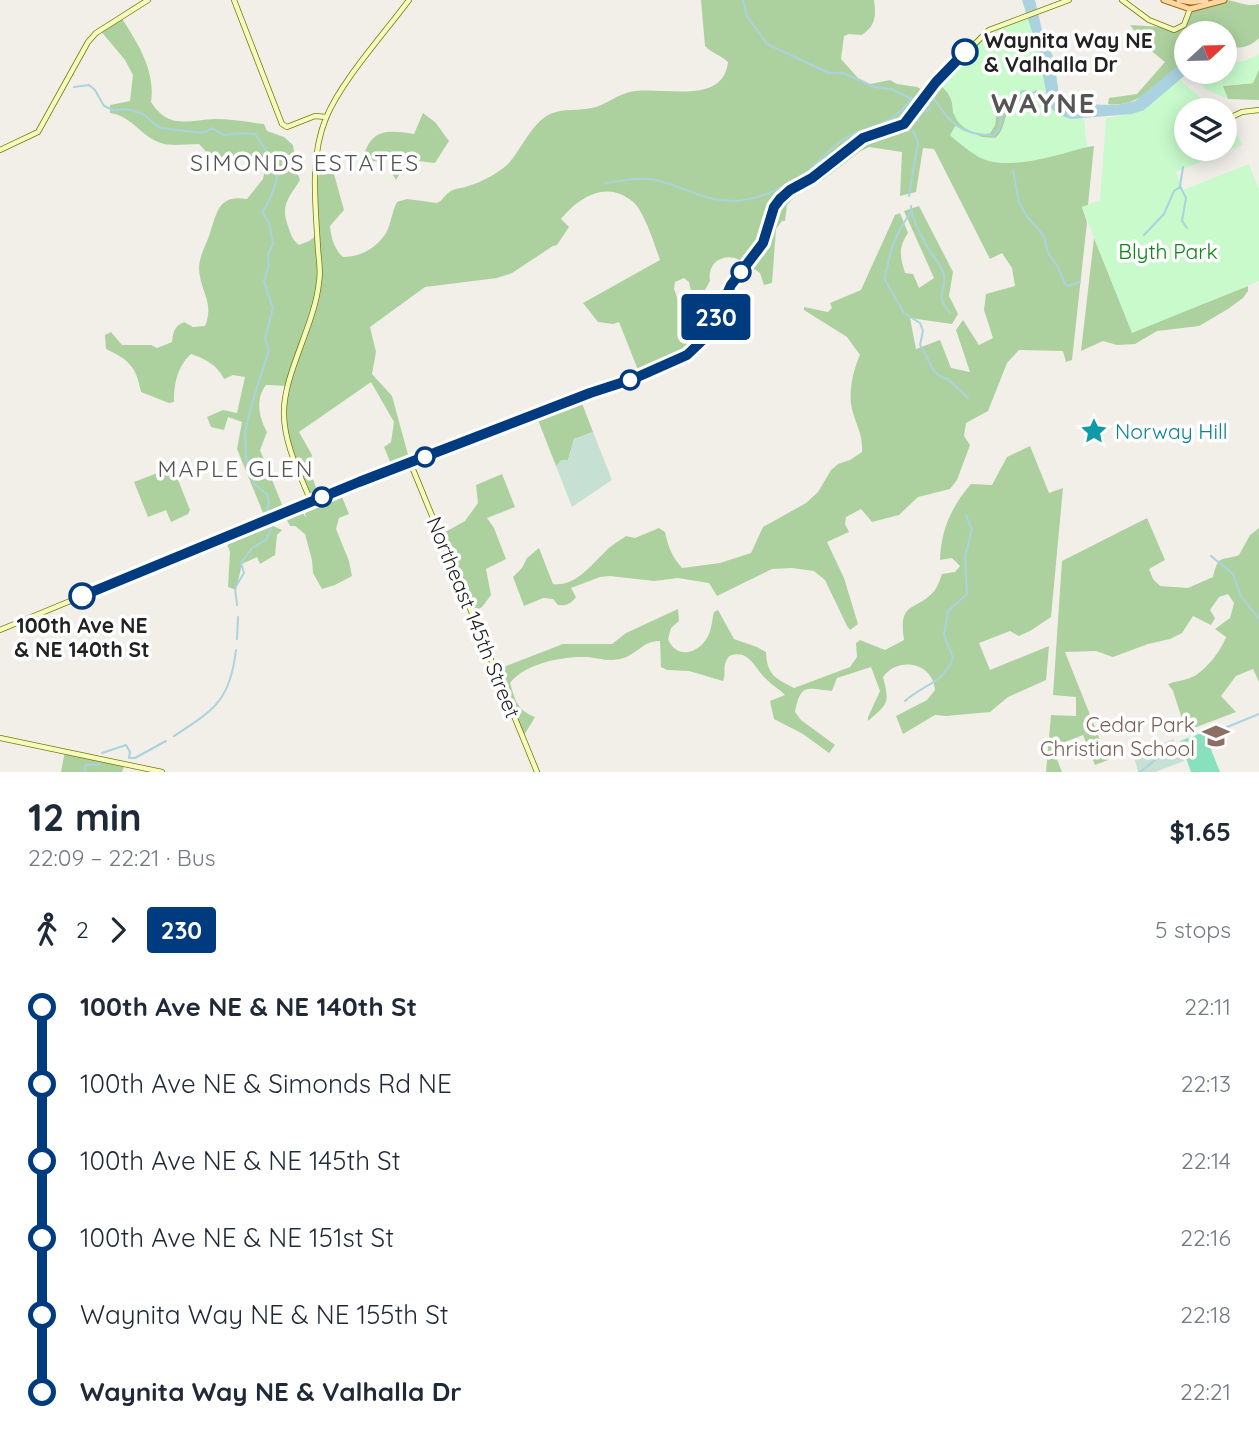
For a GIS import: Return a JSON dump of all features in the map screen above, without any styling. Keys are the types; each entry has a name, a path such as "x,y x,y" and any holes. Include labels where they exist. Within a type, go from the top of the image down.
{"main road":[{"path":"0,150 38,132 88,42 100,30 148,0"},
{"path":"234,0 282,124 290,126 315,116 326,117"},
{"path":"311,502 288,444 283,412 288,386 310,324 320,280 315,165 318,141 326,117 344,87 409,0"},
{"path":"0,630 410,462 687,355 704,340 731,285 763,243 774,207 786,193 812,178 863,138 904,124 936,82 989,30 1069,0"},
{"path":"1122,0 1149,20 1174,30 1184,25 1191,6 1206,0"},
{"path":"1164,0 1191,6 1224,0"},
{"path":"1179,0 1191,6"},
{"path":"1237,114 1259,110"},
{"name":"Northeast 145th Street","path":"410,462 537,772"},
{"path":"0,738 162,772"}],"green space":[{"path":"701,0 874,0 875,15 870,28 862,35 844,36 841,59 858,78 870,84 890,80 897,84 917,87 928,93 936,82 949,95 953,113 981,135 990,133 995,125 997,108 1008,110 999,134 985,145 950,135 987,159 1020,162 1094,146 1088,205 1082,207 1087,222 1072,360 1066,362 1063,351 1019,350 1007,363 988,411 966,423 964,436 970,445 957,480 950,489 918,497 899,515 872,522 861,509 846,517 845,524 849,532 827,542 844,578 858,624 850,630 825,580 814,571 772,569 717,596 709,583 678,578 654,581 600,577 571,588 576,597 568,604 558,605 553,599 543,598 524,606 513,577 527,558 539,548 553,584 568,582 582,574 626,536 635,538 659,528 665,532 671,551 682,568 720,563 751,553 763,527 806,503 818,492 831,470 862,452 851,396 853,374 860,355 847,337 804,310 804,307 828,312 832,308 830,303 861,290 895,215 900,213 908,233 901,252 905,273 913,274 919,288 934,278 904,211 919,206 953,272 949,296 958,314 952,324 910,318 916,349 940,340 951,368 970,372 956,330 963,320 979,345 993,338 984,310 986,294 1015,286 1012,268 1002,253 990,259 934,149 923,148 916,192 900,196 902,152 869,147 823,180 797,194 787,205 785,221 776,229 772,283 764,285 760,273 729,257 720,259 713,266 705,290 705,299 697,305 689,282 684,278 675,282 674,289 695,344 681,354 638,370 619,322 598,322 583,303 660,260 645,220 632,201 612,192 585,198 561,219 569,227 557,245 512,273 497,278 425,287 370,327 376,352 372,374 392,396 410,462 393,469 384,447 391,442 394,422 371,382 299,432 312,455 309,467 319,497 313,498 294,457 287,432 285,418 288,386 266,385 260,396 259,408 267,432 260,450 285,512 266,520 237,449 242,422 228,417 224,430 211,427 207,417 223,410 237,413 245,377 233,375 224,379 210,363 191,354 182,364 177,376 174,402 169,403 141,392 137,376 130,365 106,349 105,335 111,332 122,345 151,345 157,348 172,342 176,328 184,322 193,327 205,326 208,310 199,267 217,213 224,203 230,200 247,199 263,179 265,168 240,157 212,158 199,144 164,144 125,118 110,113 110,105 130,101 133,75 125,60 100,30 121,17 148,68 151,102 165,117 180,121 221,119 264,124 267,131 284,137 293,145 300,180 287,202 285,212 291,234 299,245 312,239 317,232 316,190 319,174 334,174 344,210 330,226 331,235 338,251 343,257 349,257 378,243 388,229 397,202 407,199 437,203 450,191 490,177 509,163 538,123 550,114 592,108 626,93 701,90 714,85 723,76 728,62 705,46"},
{"path":"1224,0 1259,4 1259,38 1251,44 1237,48 1237,21 1184,21 1190,9"},
{"path":"1033,13 1054,92 1063,110 1084,119 1087,147 1031,161 989,161 973,154 950,135 956,125 982,137 998,138 1008,110 997,108 995,125 990,133 974,132 956,119 950,95 936,82 989,30"},
{"path":"1130,25 1174,28 1174,70 1141,97 1131,102 1108,104 1109,98 1137,94 1165,62 1149,49"},
{"path":"1259,54 1259,69 1253,83 1223,86 1228,98 1209,91 1200,84 1237,84 1237,62"},
{"path":"1259,69 1259,100 1228,98 1222,86 1253,83"},
{"name":"Blyth Park","path":"1175,84 1185,84 1201,98 1174,98 1174,161 1203,161 1176,172 1183,190 1249,164 1259,189 1259,281 1132,333 1082,207 1100,200 1106,118 1138,110"},
{"path":"423,113 435,122 449,141 435,163 419,161 406,164 396,180 390,170 401,165 393,157 371,162 373,169 361,164 373,138 386,132 414,134"},
{"name":"Blyth Park","path":"1237,134 1242,145 1237,147"},
{"path":"1094,238 1132,332 1248,286 1248,291 1228,309 1199,326 1157,331 1135,344 1117,345 1103,341 1081,351"},
{"path":"580,398 593,432 574,439 568,460 556,466 536,415"},
{"path":"593,432 612,480 572,507 556,466 561,460 568,460 574,439"},
{"path":"1030,446 1049,493 1063,488 1051,617 1019,636 1010,631 979,643 990,670 1049,646 1046,680 1008,697 990,712 935,715 903,734 896,716 927,700 935,690 928,673 914,665 897,666 889,670 883,677 886,702 868,721 880,691 871,667 837,678 832,691 806,689 797,702 795,712 801,720 835,745 829,753 803,734 774,719 770,701 785,695 766,679 747,657 736,654 729,656 723,681 689,671 667,670 661,667 660,641 654,641 620,659 578,657 556,660 525,670 510,683 520,708 535,717 523,737 496,670 563,644 612,644 626,633 678,609 679,621 671,628 668,639 677,650 689,652 700,646 709,634 714,612 718,610 734,639 766,652 768,666 773,675 794,688 850,667 857,657 856,643 860,640 885,650 904,640 906,612 935,590 942,574 955,572 960,566 952,558 940,560 948,519 958,501 971,484 992,485 1007,457"},
{"path":"173,467 190,510 188,514 171,522 166,510 148,517 134,482"},
{"path":"502,474 515,507 487,518 494,528 506,559 486,569 491,595 482,607 472,612 440,535 465,521 478,503 476,485"},
{"path":"342,497 349,514 339,518 336,529 352,576 322,589 313,573 305,534 295,526 290,526 287,520 303,513 306,518 305,513"},
{"path":"1147,518 1165,560 1149,569 1160,586 1188,588 1213,577 1219,561 1239,555 1250,535 1259,528 1259,682 1253,669 1236,676 1221,696 1236,712 1186,731 1173,691 1168,684 1187,679 1206,667 1224,643 1226,637 1215,629 1230,618 1234,603 1228,594 1219,597 1210,610 1215,618 1211,625 1193,616 1182,633 1113,657 1096,651 1065,652 1108,760 1095,765 1083,735 1052,747 1062,772 1046,772 1051,715 1076,716 1076,697 1053,695 1062,561"},
{"path":"273,526 282,530 277,535 275,555 260,564 257,557 242,564 236,590 228,587 230,552 227,544"},
{"path":"1204,732 1220,772 1191,772 1180,741"},
{"path":"1173,739 1184,761 1155,772 1138,772 1134,756"},
{"path":"65,751 125,764 122,772 61,772"}],"water":[{"path":"1022,0 1035,0 1042,30 1054,59 1059,95 1065,104 1117,105 1135,101 1174,69 1175,84 1144,110 1132,114 1071,119 1059,115 1049,107 1039,54"}],"waterway":[{"path":"743,0 747,16 767,44 829,73 843,73 874,87 891,89 916,101"},
{"path":"74,87 89,85 104,106 113,110 127,109 143,114 160,128 203,133 212,128 224,135 255,134 279,170 270,198 262,212 269,223 273,244 268,254 269,265 264,281 273,308 265,339 269,350 245,432 246,458 255,485 267,494 267,509"},
{"path":"925,112 930,109 925,104 927,100 934,99 958,126 973,133 994,135 999,129 1004,108 1010,106 1011,102 1021,100 1019,96 1022,91 1026,91 1028,96 1036,91 1040,96 1047,96"},
{"path":"605,183 648,179 720,200 759,196 796,180 851,135 896,116 912,97"},
{"path":"918,115 916,117 919,121"},
{"path":"909,196 918,142 913,131"},
{"path":"1183,167 1180,186 1186,198 1182,221 1187,228"},
{"path":"1013,170 1019,202 1044,236 1048,253 1065,284 1068,286 1080,282"},
{"path":"1144,235 1164,214 1174,191 1180,187"},
{"path":"911,206 920,233 943,272 941,296 950,313"},
{"path":"911,212 894,243 885,280 904,313 920,323 923,331 920,345 934,370 968,398"},
{"path":"905,701 938,679 953,658 944,635 948,611 967,594 965,556 972,530 966,515"},
{"path":"237,605 235,588 244,573 241,563 252,548 267,539 272,526"},
{"path":"1211,556 1233,574 1241,596 1259,619"},
{"path":"237,639 238,617"},
{"path":"174,736 200,719 218,702 229,681 236,650"},
{"path":"1220,730 1259,714"},
{"path":"102,753 126,745 130,752 129,758 135,758 166,741"},
{"path":"1140,772 1174,745"},
{"path":"84,772 86,765 100,764"}],"bus line":[{"name":"230","path":"82,596 359,482 590,393 660,369 687,355 708,335 731,285 763,243 774,207 780,199 812,178 856,142 871,134 904,124 936,82 965,52"}],"place":[{"name":"Waynita Way NE & Valhalla Dr","path":"965,52"},
{"name":"Norway Hill","path":"1094,431"},
{"name":"100th Ave NE & NE 140th St","path":"82,596"},
{"name":"Cedar Park Christian School","path":"1216,736"}],"district":[{"name":"WAYNE","path":"1044,102"},
{"name":"SIMONDS ESTATES","path":"305,162"},
{"name":"MAPLE GLEN","path":"236,468"}]}
